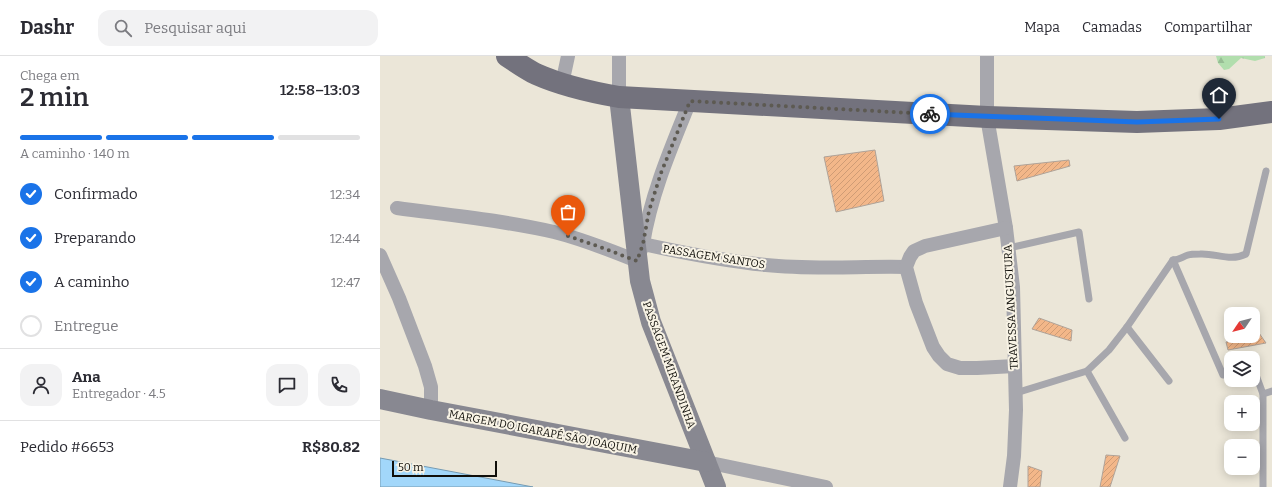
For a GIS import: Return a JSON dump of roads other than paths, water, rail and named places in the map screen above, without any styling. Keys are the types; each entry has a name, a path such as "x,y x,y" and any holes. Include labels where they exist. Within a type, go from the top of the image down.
{"main road":[{"path":"507,56 535,73 562,84 584,91 619,97 987,117 1137,122 1219,119 1272,112"}],"street":[{"path":"562,84 568,56"},
{"path":"619,97 620,56"},
{"name":"TRAVESSA ANGUSTURA","path":"987,56 987,117 1006,228 1013,287 1016,393 1014,456 1010,487"},
{"name":"PASSAGEM MIRANDINHA","path":"619,97 640,253 640,281 651,322 715,486"},
{"path":"640,253 649,211 661,173 690,101"},
{"name":"PASSAGEM SANTOS","path":"397,208 486,219 554,232 600,247 640,253 696,256 767,265 818,267 906,267"},
{"path":"1006,228 925,246 914,251 906,267 916,303 938,356 947,364 960,368 1015,366"},
{"path":"380,256 410,323 425,366 431,387 431,410"},
{"name":"MARGEM DO IGARAPÉ SÃO JOAQUIM","path":"380,399 706,462"},
{"path":"706,462 826,487"}],"lane":[{"path":"1173,260 1202,254 1225,258 1240,257 1246,254 1266,171"},
{"path":"1008,248 1079,232 1089,299"},
{"path":"1016,393 1087,371 1110,350 1173,260"},
{"path":"1173,260 1224,375"},
{"path":"1127,327 1169,381"},
{"path":"1087,371 1125,438"},
{"path":"1260,386 1263,394 1263,487"},
{"path":"1263,394 1272,391"}],"water":[{"path":"380,458 533,487 380,487"}]}
